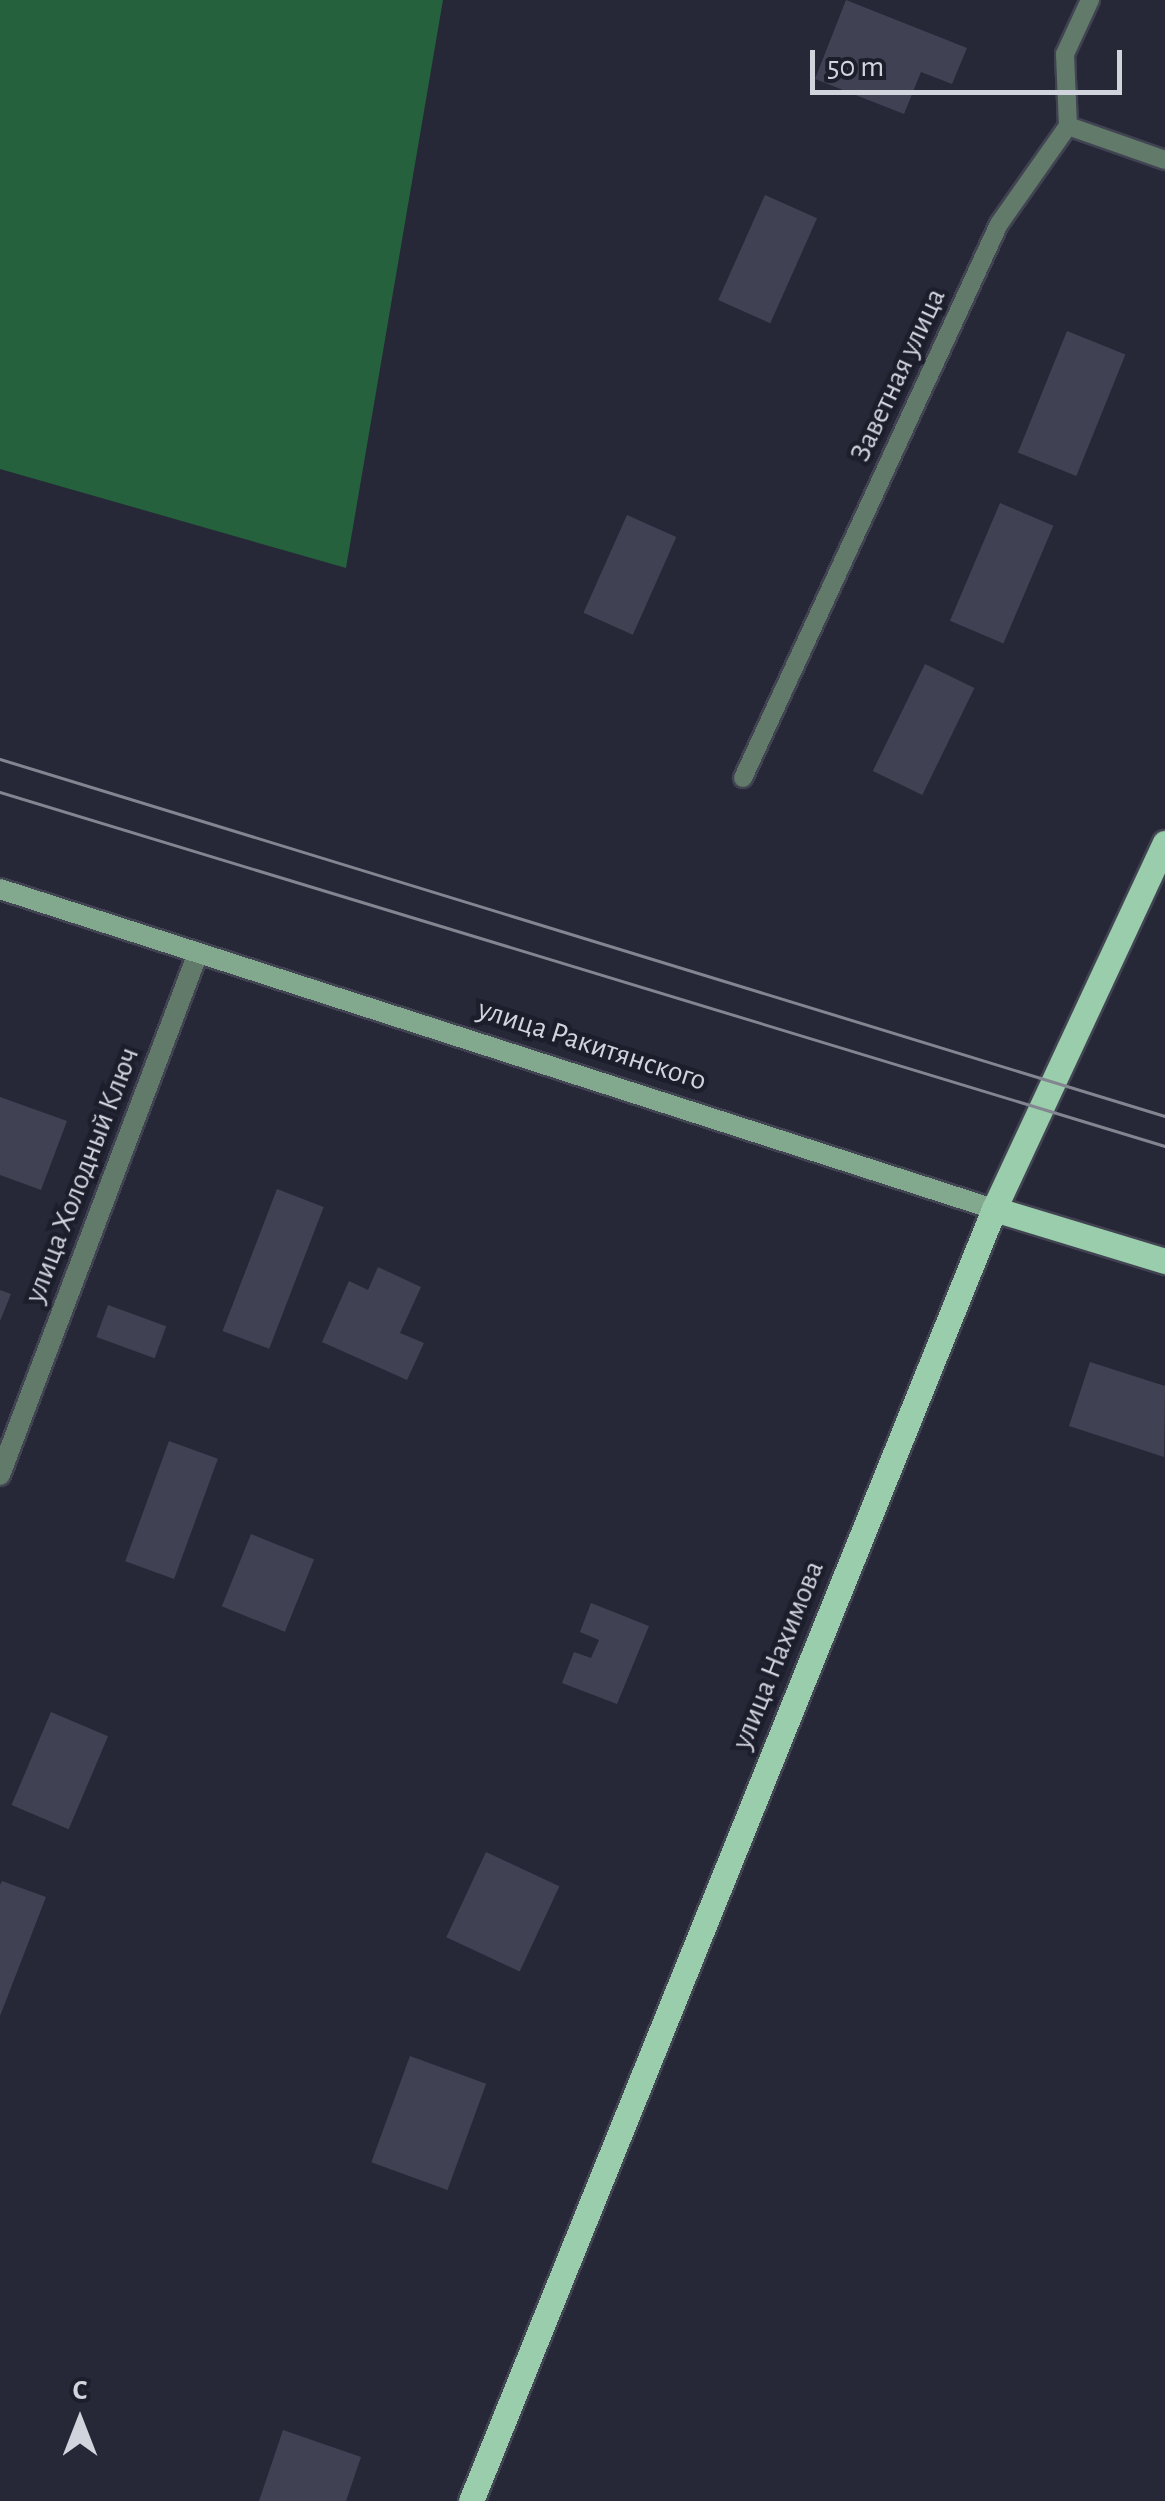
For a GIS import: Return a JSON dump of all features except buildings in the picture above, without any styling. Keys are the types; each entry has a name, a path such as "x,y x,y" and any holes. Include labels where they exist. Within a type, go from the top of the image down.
{"main road":[{"name":"улица Нахимова","path":"471,2501 994,1209 1165,842"},
{"name":"улица Ракитянского","path":"0,888 1165,1261"}],"street":[{"name":"улица Холодный Ключ","path":"0,1475 198,952"}],"lane":[{"path":"1090,0 1065,54 1068,126 1165,160"},
{"name":"Заветная улица","path":"742,778 998,224 1068,126"}],"green space":[{"path":"0,0 443,0 346,568 0,469"}],"tram line":[{"path":"0,759 1165,1116"},
{"path":"0,792 1165,1146"}]}
